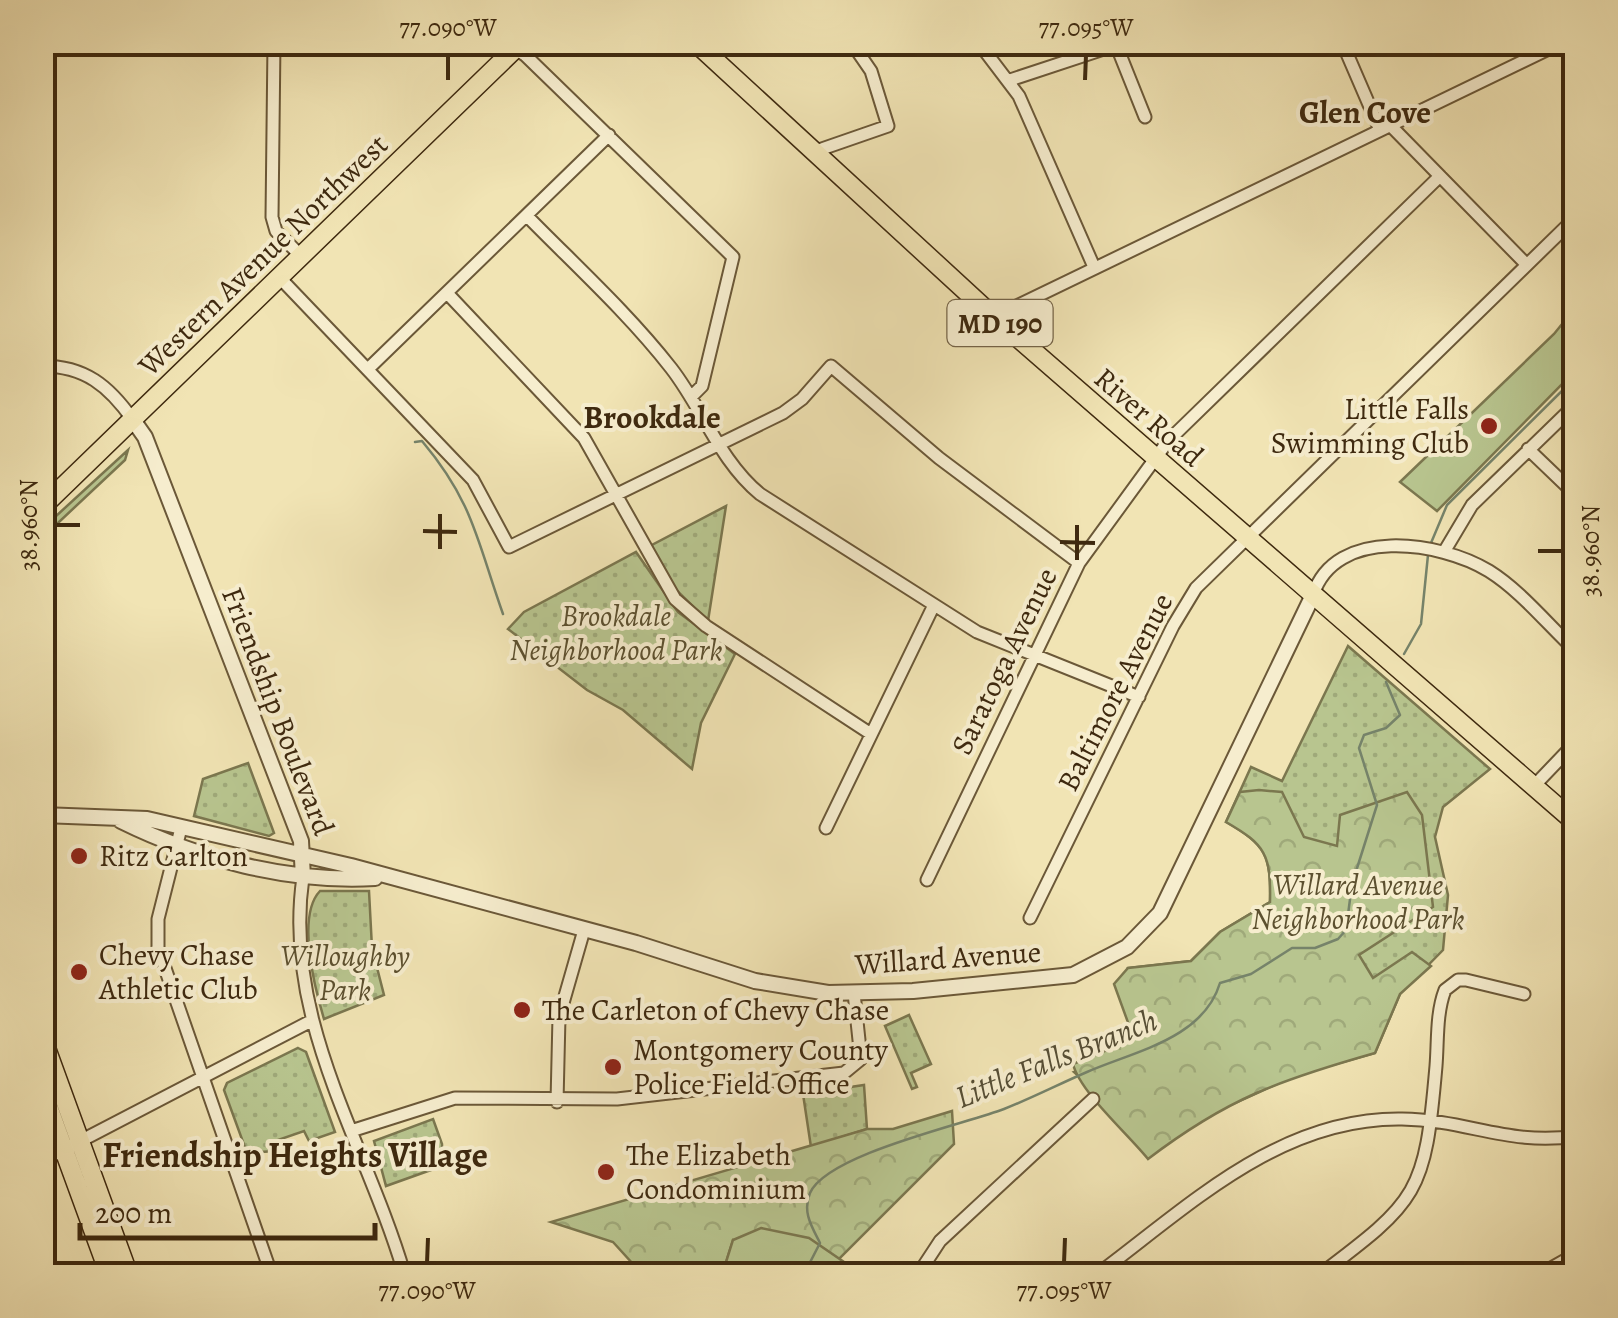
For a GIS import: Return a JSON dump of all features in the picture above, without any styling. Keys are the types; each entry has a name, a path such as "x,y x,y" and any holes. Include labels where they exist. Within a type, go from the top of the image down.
{"main road":[{"name":"River Road","path":"695,42 994,318 1576,823"},
{"name":"Western Avenue Northwest","path":"42,507 518,46"},
{"path":"42,1036 110,1276"},
{"path":"42,1090 72,1144 129,1276"}],"street":[{"path":"116,42 518,46 733,258 702,386 691,398"},
{"path":"813,152 888,126 871,71 851,42"},
{"path":"978,42 1010,80 1094,267"},
{"path":"1342,42 1385,128 1440,176 1526,264"},
{"path":"994,318 1563,42"},
{"path":"274,44 272,217 276,230 302,257"},
{"path":"1010,80 1116,44 1145,117"},
{"path":"368,369 609,135"},
{"name":"Saratoga Avenue","path":"927,880 1079,562 1168,441 1440,176"},
{"path":"527,216 649,342 691,398 734,469 760,494 933,607 1034,656 1138,697"},
{"name":"Baltimore Avenue","path":"1030,918 1196,588 1576,217"},
{"path":"280,278 474,480 509,547 719,446 802,400 831,366 938,458 1079,562"},
{"path":"447,293 573,423 660,578 686,611 870,734"},
{"path":"42,366 67,366 89,374 133,420"},
{"path":"1434,550 1472,505 1576,404"},
{"name":"Friendship Boulevard","path":"133,420 145,437 304,858 298,950 311,1021 406,1276"},
{"path":"1528,450 1576,496"},
{"path":"1312,595 1326,568 1350,554 1370,548 1434,550 1503,582 1576,651"},
{"name":"Willard Avenue","path":"42,815 112,817 182,828 351,866 381,878 584,930 756,981 854,994 1064,977 1100,964 1136,940 1175,888 1312,595"},
{"path":"826,828 933,607"},
{"path":"1533,787 1576,742"},
{"name":"Willard Avenue","path":"112,817 177,844 303,876 381,878"},
{"path":"182,828 158,919 158,948 272,1276"},
{"path":"557,1102 559,1017 584,930"},
{"path":"1318,1276 1398,1214 1419,1177 1431,1120 1445,990 1450,984 1466,980 1524,994"},
{"path":"351,1131 455,1098 557,1102 844,1073 856,1067 861,1053 854,994"},
{"path":"42,1161 311,1021"},
{"path":"918,1276 940,1241 1093,1099"},
{"path":"1095,1276 1237,1171 1281,1144 1347,1124 1431,1120 1524,1140 1576,1136"},
{"path":"1538,1276 1576,1254"},
{"path":"394,1276 398,1259"}],"green space":[{"name":"Little Falls Swimming Club","path":"1575,308 1575,371 1437,511 1400,482 1554,334"},
{"path":"128,450 125,460 43,537 43,528"},
{"name":"Brookdale Neighborhood Park","path":"726,506 708,621 672,586 650,546"},
{"name":"Brookdale Neighborhood Park","path":"636,552 678,612 735,654 701,723 692,769 623,710 587,690 508,629 524,612"},
{"name":"Willard Avenue Neighborhood Park","path":"1348,646 1490,769 1443,807 1435,837 1448,895 1443,950 1400,994 1375,1053 1297,1075 1204,1117 1112,1106 1074,1072 1148,1049 1128,968 1191,961 1220,932 1270,902 1269,873 1263,853 1250,838 1226,822 1251,767 1282,781"},
{"path":"248,763 274,833 269,836 194,816 203,779"},
{"name":"Willard Avenue Neighborhood Park","path":"1240,792 1282,792 1304,837 1337,846 1340,815 1407,792 1422,815 1433,907 1359,955 1373,978 1412,952 1431,966 1400,994 1375,1053 1256,1093 1204,1120 1148,1159 1094,1100 1073,1064 1134,1039 1114,984 1128,968 1191,961 1220,932 1270,902 1269,873 1263,853 1250,838 1226,822"},
{"name":"Willoughby Park","path":"320,891 369,891 372,948 384,995 324,1019 308,935 313,902"},
{"path":"909,1015 931,1064 911,1073 917,1087 912,1089 885,1026"},
{"path":"298,1048 306,1052 335,1132 309,1141 304,1131 272,1142 274,1151 247,1153 224,1090 227,1083"},
{"path":"864,1085 867,1129 811,1147 803,1094"},
{"path":"952,1111 954,1144 838,1260 733,1240 722,1275 643,1275 613,1242 551,1222 867,1129 893,1129"},
{"path":"433,1119 442,1144 442,1166 386,1186 374,1141"},
{"path":"761,1228 809,1238 863,1275 722,1275 733,1240"}],"waterway":[{"name":"Little Falls Branch","path":"1431,543 1447,505 1576,377"},
{"path":"415,442 422,441 464,504 503,614"},
{"name":"Little Falls Branch","path":"1404,654 1421,624 1428,555"},
{"name":"Little Falls Branch","path":"803,1276 820,1243 808,1213 810,1193 842,1166 899,1142 1004,1109 1165,1041 1199,1018 1220,983 1251,974 1292,948 1315,948 1338,939 1346,930 1352,884 1377,805 1359,748 1364,735 1386,728 1400,715 1386,682"}],"place":[{"name":"Little Falls Swimming Club","path":"1489,426"},
{"name":"Ritz Carlton","path":"79,856"},
{"name":"Chevy Chase Athletic Club","path":"79,972"},
{"name":"The Carleton of Chevy Chase","path":"522,1010"},
{"name":"Montgomery County Police Field Office","path":"613,1067"},
{"name":"The Elizabeth Condominium","path":"606,1172"}],"district":[{"name":"Glen Cove","path":"1365,112"},
{"name":"Brookdale","path":"652,417"},
{"name":"Friendship Heights Village","path":"295,1155"}]}
